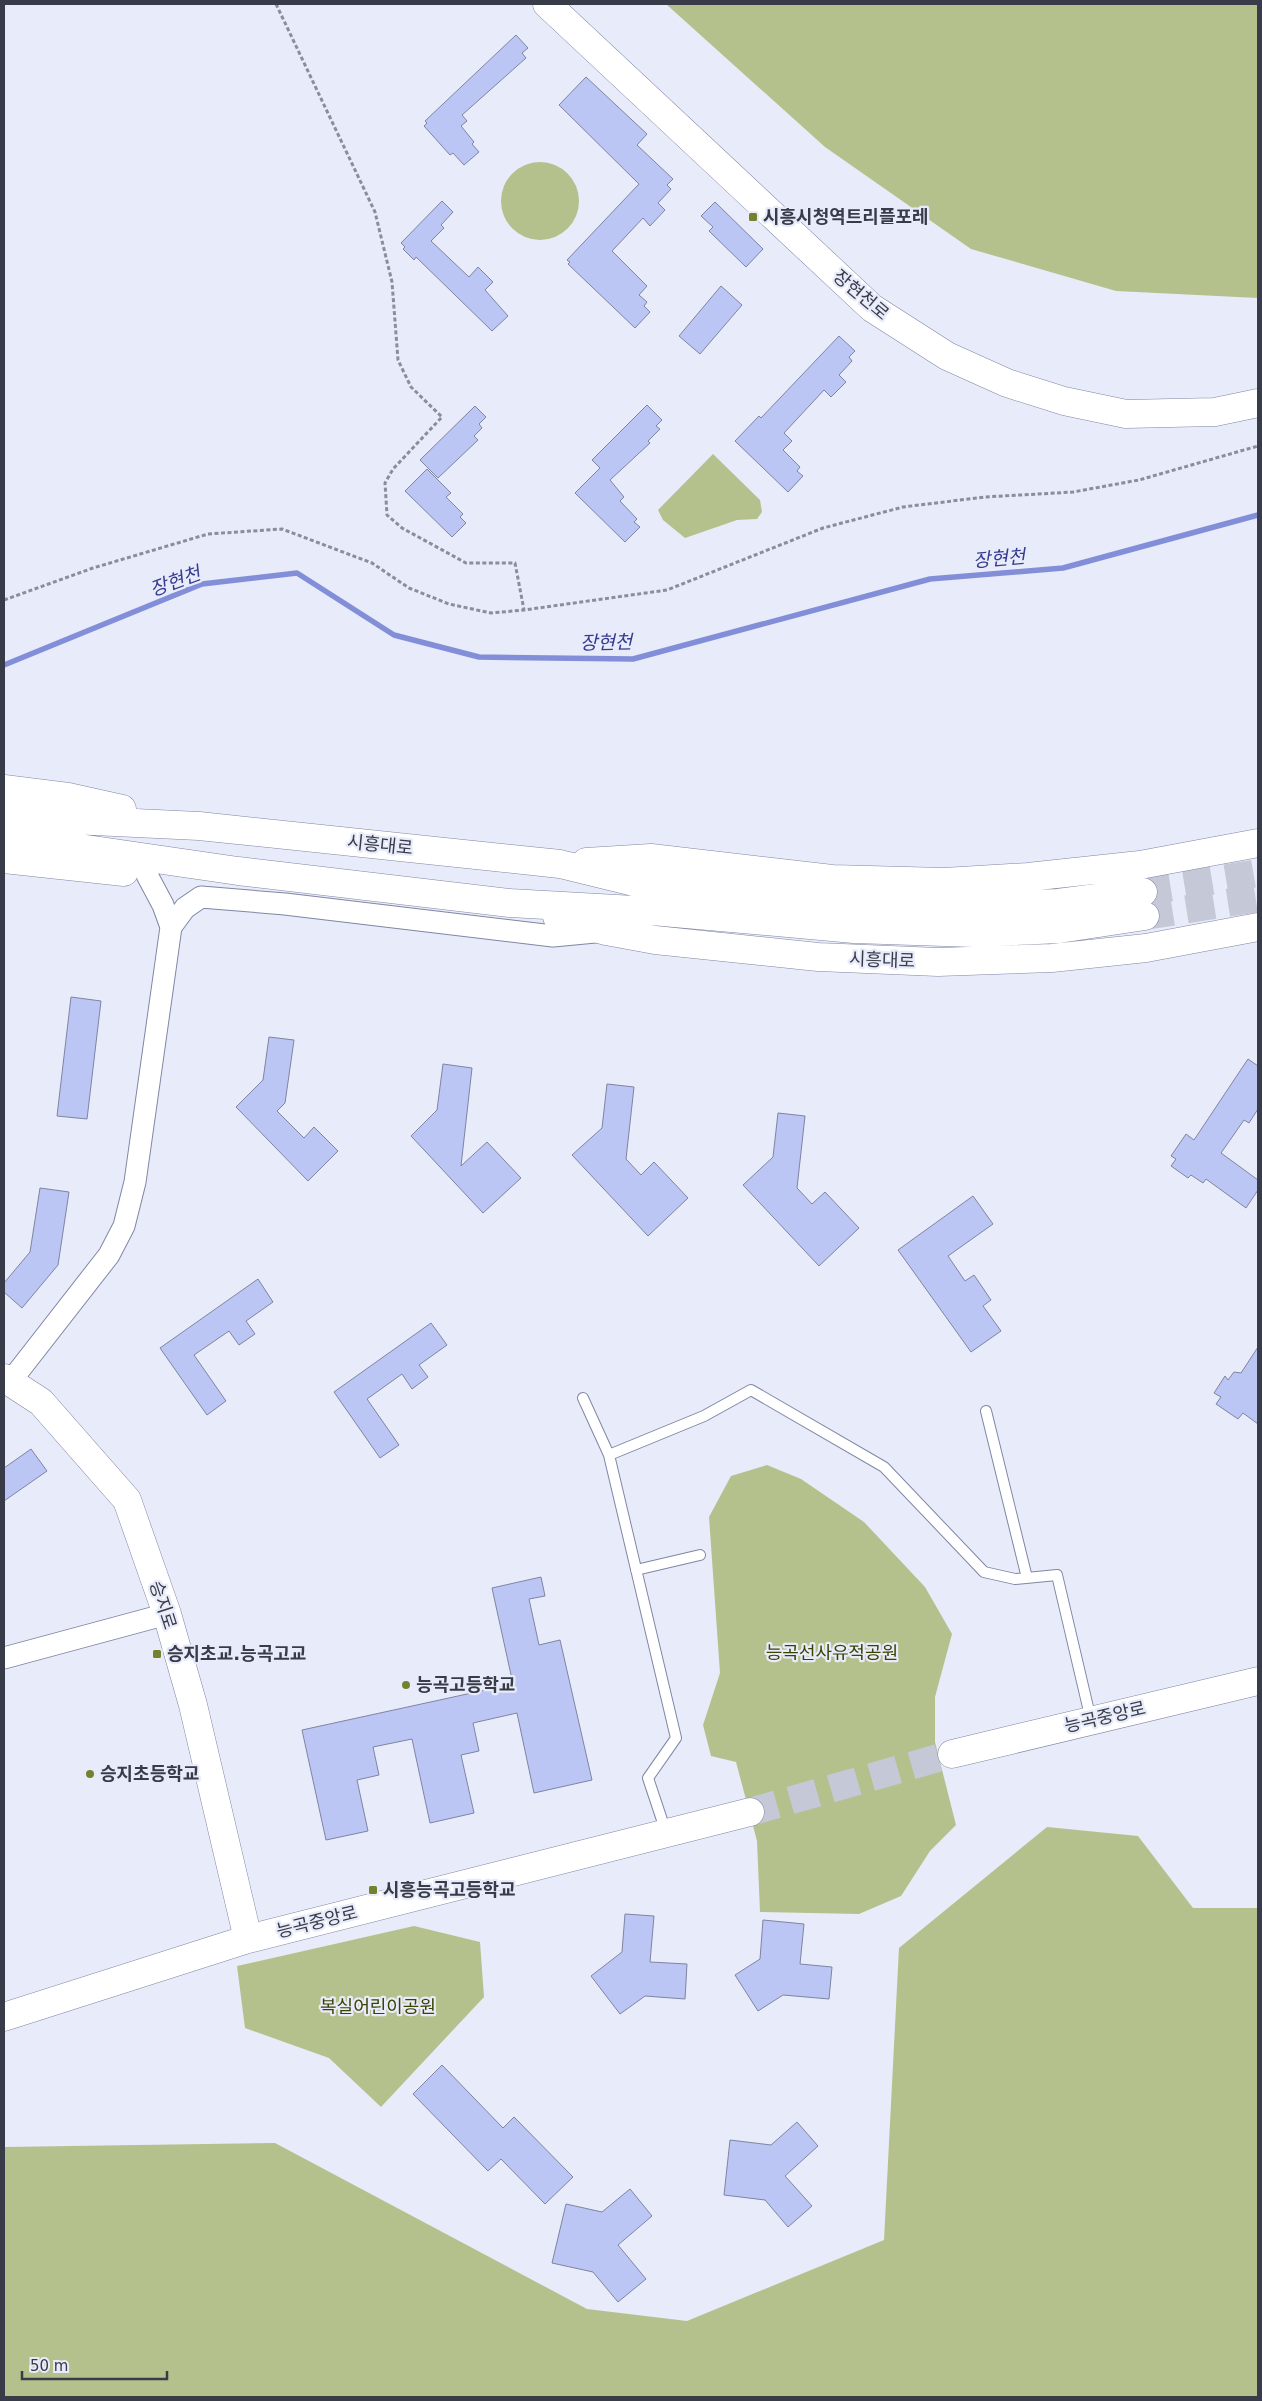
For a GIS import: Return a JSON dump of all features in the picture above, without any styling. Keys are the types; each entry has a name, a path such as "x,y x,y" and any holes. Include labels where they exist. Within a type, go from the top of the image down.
{"main road":[{"name":"장현천로","path":"547,4 872,308 947,356 1015,386 1064,401 1126,414 1215,412 1258,403"},
{"name":"시흥대로","path":"4,789 68,797 199,826"},
{"name":"시흥대로","path":"4,813 51,818 199,826 560,864 650,886 856,904 984,906 1058,903 1144,904 1059,929 974,933 854,929 652,911 510,903 238,871 4,837"},
{"name":"시흥대로","path":"560,864 651,858 832,879 944,882 1028,877 1140,865 1258,844"},
{"name":"시흥대로","path":"4,859 147,875 238,871"},
{"name":"시흥대로","path":"510,903 606,931 655,940 818,957 938,962 1080,955 1146,948 1258,927"},
{"name":"승지로","path":"7,1380 41,1402 127,1500 166,1614 193,1705 248,1939"},
{"name":"능곡중앙로","path":"952,1754 1258,1680"},
{"name":"능곡중앙로","path":"4,2016 248,1939 750,1812"}],"street":[{"path":"7,1380 109,1255 124,1226 135,1182 171,927 163,904 147,875"},
{"path":"171,927 185,908 201,897 285,904 553,936 606,931"},
{"path":"4,1658 166,1614"}],"lane":[{"path":"609,1455 704,1416 751,1390 884,1466 984,1572 1015,1580 1057,1575 1091,1720"},
{"path":"583,1398 609,1455 676,1738 648,1778 666,1832"},
{"path":"986,1411 1028,1578"},
{"path":"636,1570 700,1556"}],"path":[{"path":"276,4 375,212 392,282 398,360 411,387 442,418 393,469 385,483 387,515 402,528 466,563 515,563 524,610"},
{"path":"4,600 93,568 208,534 282,529 372,563 409,588 449,604 491,613 524,610 667,590 823,528 903,506 984,497 1073,492 1139,480 1258,446"}],"green space":[{"path":"666,4 1258,4 1258,298 1116,291 971,249 825,147"},
{"path":"540,162 555,165 567,174 576,186 579,201 576,216 567,228 555,237 540,240 525,237 513,228 504,216 501,201 504,186 513,174 525,165"},
{"path":"713,454 760,500 762,512 757,519 737,520 685,538 663,520 658,510"},
{"name":"능곡선사유적공원","path":"767,1465 801,1479 864,1522 925,1587 952,1634 935,1697 935,1742 956,1825 930,1851 901,1896 859,1914 760,1912 757,1841 736,1762 711,1756 703,1725 720,1673 709,1517 731,1476"},
{"path":"1047,1827 1138,1836 1193,1908 1258,1908 1258,2397 4,2397 4,2147 275,2143 587,2309 687,2321 884,2240 899,1948"},
{"name":"복실어린이공원","path":"414,1926 480,1942 484,1997 381,2107 329,2058 245,2028 237,1966"}],"building":[{"path":"516,35 528,48 522,53 526,58 462,115 467,121 461,126 474,142 472,144 479,152 464,165 453,153 450,155 424,126 427,123 425,121"},
{"path":"586,77 647,134 637,145 673,179 667,185 671,189 658,203 665,210 650,226 643,218 612,251 647,286 639,295 647,302 644,306 650,312 635,328 568,264 570,262 567,260 639,184 559,105"},
{"path":"442,201 453,212 441,225 444,228 431,241 469,277 478,267 493,282 485,290 508,316 492,331 416,257 414,260 403,249 405,247 401,243"},
{"path":"715,202 763,249 746,267 709,231 713,227 701,216"},
{"path":"721,286 742,305 700,354 679,336"},
{"path":"839,336 855,351 849,357 852,361 839,375 846,382 831,397 824,390 784,433 792,441 783,450 800,467 797,471 803,476 788,492 735,441 759,416 761,418"},
{"path":"647,405 662,420 656,426 660,429 648,441 650,443 610,480 624,497 620,501 637,519 634,522 640,527 625,542 575,493 600,468 592,460"},
{"path":"475,406 486,417 479,424 482,428 474,436 478,440 438,478 420,460"},
{"path":"427,469 451,493 446,497 463,514 460,517 466,523 452,537 405,491"},
{"path":"71,997 101,1001 87,1119 57,1116"},
{"path":"269,1037 294,1040 285,1103 277,1111 304,1138 314,1127 338,1151 308,1181 236,1107 263,1080"},
{"path":"1248,1059 1258,1066 1258,1109 1249,1123 1244,1120 1221,1153 1258,1180 1258,1190 1246,1208 1206,1179 1203,1183 1191,1175 1188,1178 1171,1166 1176,1159 1171,1156 1186,1134 1194,1140"},
{"path":"443,1064 472,1068 461,1166 487,1142 521,1178 483,1213 411,1136 437,1110"},
{"path":"607,1084 634,1087 626,1159 641,1175 654,1162 688,1198 648,1236 572,1155 602,1128"},
{"path":"778,1113 805,1116 797,1188 812,1204 825,1192 859,1228 819,1266 743,1185 773,1157"},
{"path":"40,1188 69,1192 58,1265 22,1308 4,1292 4,1283 30,1252"},
{"path":"973,1196 993,1224 948,1256 965,1281 974,1275 991,1300 983,1306 1001,1331 971,1352 898,1250"},
{"path":"258,1279 273,1302 246,1321 255,1334 239,1345 229,1331 194,1355 226,1401 207,1415 160,1348"},
{"path":"431,1323 447,1345 419,1365 428,1377 412,1389 402,1374 367,1399 399,1445 380,1458 334,1392"},
{"path":"1258,1347 1258,1424 1243,1413 1238,1419 1216,1404 1221,1397 1214,1393 1225,1376 1228,1380 1234,1372 1241,1373"},
{"path":"31,1449 47,1471 4,1501 4,1468"},
{"path":"541,1577 545,1596 529,1599 539,1645 560,1640 592,1780 534,1793 517,1713 473,1723 479,1751 461,1755 474,1813 430,1823 412,1739 373,1747 379,1775 357,1780 368,1831 326,1840 302,1730 513,1684 492,1588"},
{"path":"625,1914 654,1916 650,1962 687,1964 685,1999 645,1996 620,2014 591,1976 622,1952"},
{"path":"763,1920 804,1924 800,1964 832,1967 829,1999 783,1995 758,2011 735,1975 760,1959"},
{"path":"442,2065 503,2128 514,2117 573,2177 545,2204 501,2159 488,2171 413,2094"},
{"path":"797,2122 818,2146 785,2176 812,2206 788,2227 765,2200 724,2195 730,2140 771,2145"},
{"path":"630,2189 652,2216 618,2245 646,2279 618,2302 593,2272 552,2263 566,2204 602,2212"}],"waterway":[{"name":"장현천","path":"4,665 202,584 297,573 394,635 479,657 633,659 930,579 1063,568 1258,515"}],"tunnel":[{"path":"1143,892 1258,873"},
{"path":"1145,916 1258,898"},
{"path":"750,1812 952,1754"}],"place":[{"name":"시흥시청역트리플포레","path":"753,217"},
{"name":"승지초교.능곡고교","path":"157,1654"},
{"name":"능곡고등학교","path":"406,1685"},
{"name":"승지초등학교","path":"90,1774"},
{"name":"시흥능곡고등학교","path":"373,1890"}]}
